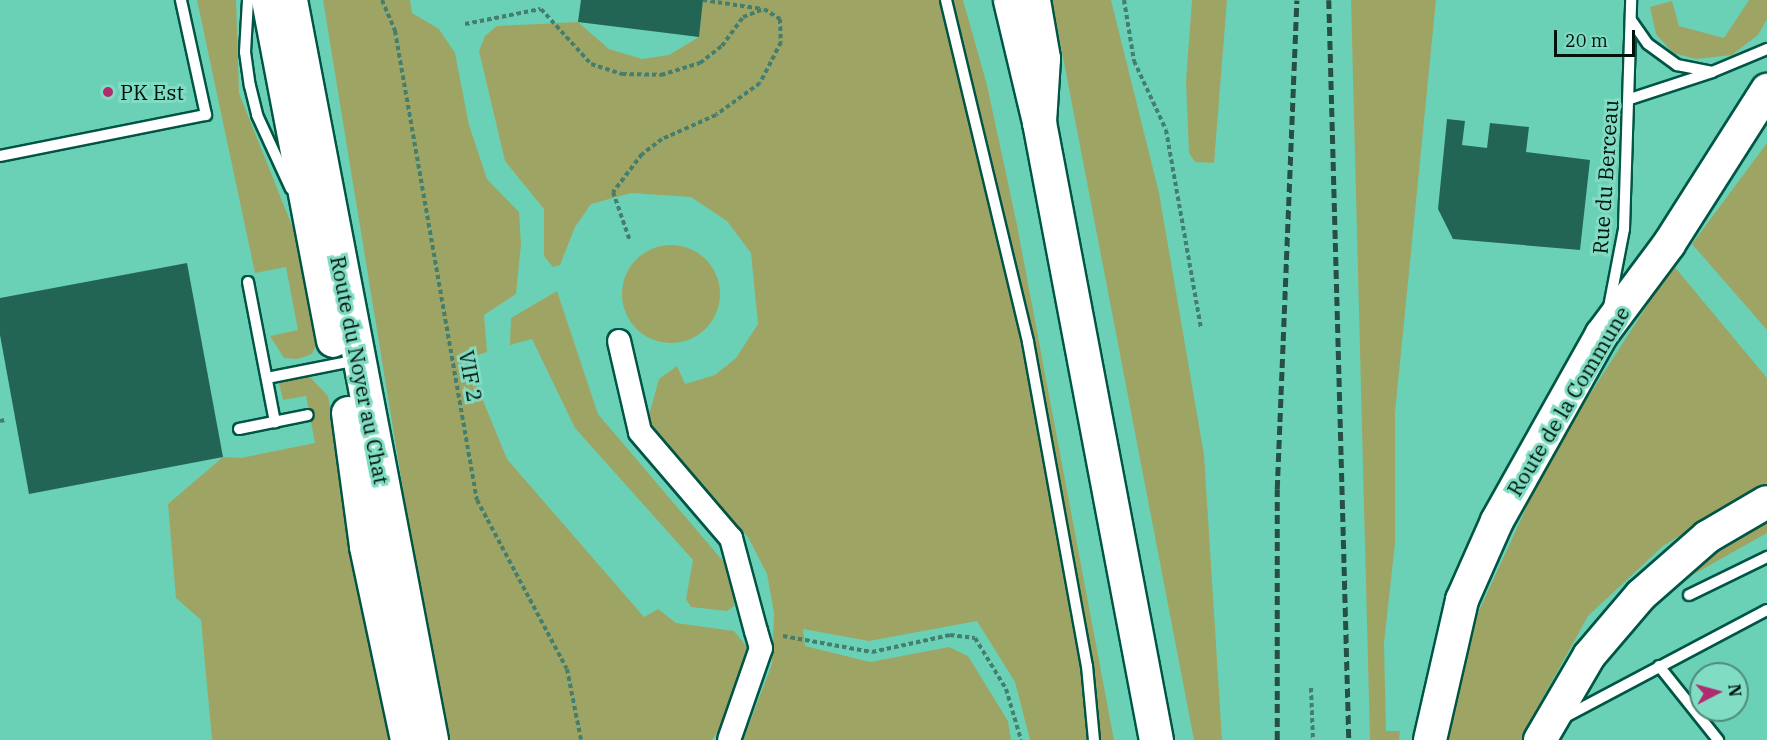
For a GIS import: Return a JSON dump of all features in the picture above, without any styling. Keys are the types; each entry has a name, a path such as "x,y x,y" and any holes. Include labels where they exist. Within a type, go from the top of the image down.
{"main road":[{"path":"1010,0 1039,123 1156,740"},
{"path":"1033,0 1043,58 1039,123"}],"street":[{"name":"Route du Noyer au Chat","path":"268,0 309,228 348,361 432,740"},
{"name":"Route du Noyer au Chat","path":"291,0 348,361 366,547 407,740"},
{"name":"Route de la Commune","path":"1430,740 1462,600 1544,433 1602,334 1669,244 1767,90"},
{"path":"619,341 640,432 731,538 761,648 729,740"},
{"path":"1543,733 1589,656 1641,595 1707,537 1767,502"}],"lane":[{"path":"0,156 206,115 182,0"},
{"path":"248,0 246,52 257,115 309,228"},
{"path":"946,0 1028,342 1087,666 1094,740"},
{"name":"Rue du Berceau","path":"1602,334 1621,252 1630,99 1631,0"},
{"path":"1631,20 1648,44 1677,65 1712,72"},
{"path":"1630,99 1712,72 1767,50"},
{"path":"248,282 275,422"},
{"path":"267,378 348,361"},
{"path":"239,429 308,416"},
{"path":"1689,595 1767,557"},
{"path":"1543,733 1659,666 1767,610"},
{"path":"1659,666 1718,740"}],"path":[{"name":"VIF 2","path":"382,0 395,32 477,500 567,669 581,740"},
{"path":"630,241 613,192 642,154 662,139 716,114 760,83 782,42 780,19 764,9 703,0"},
{"path":"1124,0 1134,61 1166,130 1201,329"},
{"path":"465,24 541,9 591,64 622,74 661,75 700,63 722,46 743,17 764,9"},
{"path":"756,631 872,652 950,635 975,638 1006,689 1021,740"},
{"path":"1311,688 1313,740"}],"shaded area":[{"path":"0,0 1767,0 1767,740 0,740"},
{"path":"197,0 236,0 239,93 302,251 320,337 312,354 298,359 284,358 270,336 298,330 286,267 255,273"},
{"path":"323,0 410,0 412,13 439,29 455,53 469,125 487,179 519,212 521,244 516,294 484,315 487,352 466,359 507,459 644,617 658,609 676,623 734,631 747,647 731,711 712,740 444,740"},
{"path":"703,0 963,0 987,85 1017,225 1114,740 1030,740 1015,682 977,621 869,641 803,629 805,646 870,662 949,647 968,656 1008,721 1011,740 743,740 772,664 774,613 767,574 748,537 652,434 649,415 659,379 677,366 685,384 715,375 736,358 758,324 751,253 727,221 691,197 631,193 591,204 575,227 560,265 553,267 544,256 544,209 505,161 479,51 485,36 497,26 578,22 609,49 642,59 669,55 699,37"},
{"path":"1052,0 1111,0 1159,193 1204,455 1222,740 1194,740"},
{"path":"1192,0 1227,0 1214,163 1195,162 1189,153 1186,81"},
{"path":"1351,0 1436,0 1395,413 1395,543 1384,643 1386,731 1400,731 1399,740 1370,740"},
{"path":"1749,0 1767,0 1767,19 1758,35 1732,55 1696,59 1673,53 1656,34 1650,7 1672,1 1679,26 1724,38"},
{"path":"1767,143 1767,330 1692,244"},
{"path":"671,245 690,249 706,259 716,275 720,294 716,313 706,329 690,339 671,343 652,339 636,329 626,313 622,294 626,275 636,259 652,249"},
{"path":"1673,265 1767,378 1767,483 1663,546 1588,616 1536,710 1525,740 1445,740 1477,615 1549,458"},
{"path":"557,291 598,414 728,567 735,587 734,606 727,611 691,607 686,599 693,560 575,428 532,339 510,345 511,318"},
{"path":"309,376 328,396 392,740 212,740 201,620 176,598 168,504 223,457 241,458 315,443 306,396 283,400 279,383"},
{"path":"1767,519 1767,533 1671,587 1721,549"}],"building":[{"path":"581,0 703,0 699,37 578,22"},
{"path":"1447,119 1465,121 1462,145 1487,148 1490,123 1529,127 1526,152 1590,160 1580,250 1453,239 1438,209"},
{"path":"187,263 223,457 29,494 0,335 0,298"}],"railway":[{"path":"1277,740 1277,489 1297,0"},
{"path":"1329,0 1349,740"}],"place":[{"name":"PK Est","path":"108,92"}]}
